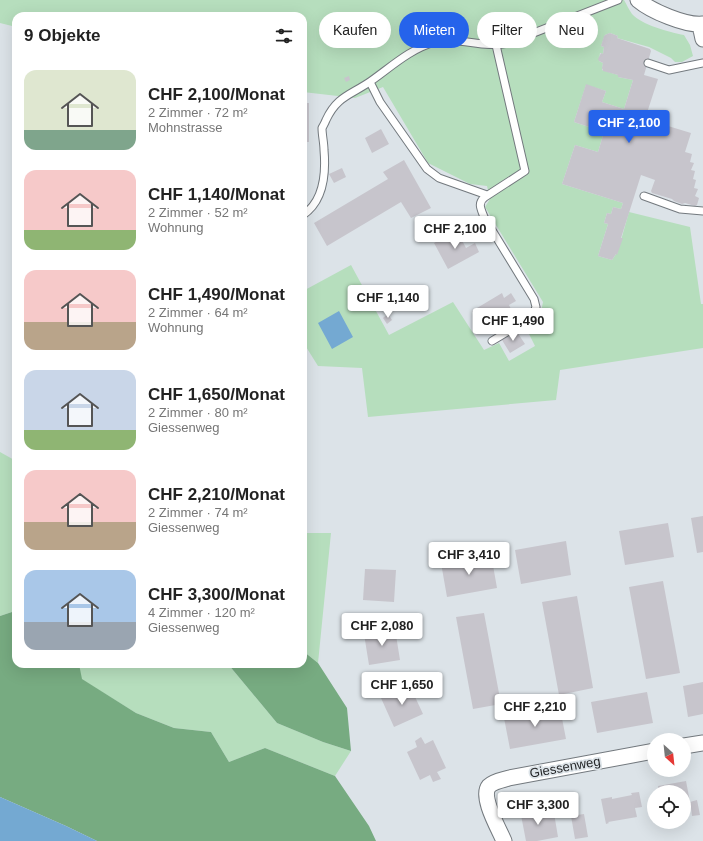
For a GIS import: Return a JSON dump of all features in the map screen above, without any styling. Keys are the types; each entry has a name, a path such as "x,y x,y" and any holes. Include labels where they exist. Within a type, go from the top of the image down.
{"street":[{"path":"638,0 678,21 702,29"},
{"path":"691,745 703,742"},
{"name":"Giessenweg","path":"504,841 488,805 486,794 488,787 494,782 647,752"}],"lane":[{"path":"537,33 618,0"},
{"path":"307,212 310,210 323,186 326,166 322,128 331,109 347,94 370,82 395,62 417,50 436,42 452,40 477,43"},
{"path":"492,341 532,317 536,307 534,299 481,211 480,203 482,199 525,171 497,48"},
{"path":"648,63 669,70 703,63"},
{"path":"370,82 380,102 427,169 439,178 487,195"},
{"path":"644,196 680,209 703,211"}],"green space":[{"path":"0,0 624,0 632,14 642,22 684,35 690,45 693,56 682,62 675,62 671,58 649,47 617,38 618,36 610,33 605,35 601,46 604,47 603,54 600,53 599,61 603,63 602,70 618,75 618,77 633,80 624,109 602,102 606,91 586,85 574,122 604,132 598,152 575,145 562,184 623,203 621,209 613,207 611,214 607,213 604,223 608,224 598,256 612,260 617,254 629,212 690,227 701,304 703,304 703,348 560,370 556,400 368,417 362,368 318,366 307,348 307,289 351,265 389,335 453,302 484,350 499,343 509,361 535,346 526,328 540,317 543,302 485,207 490,199 487,186 470,184 428,163 383,87 355,98 307,92 307,12 12,12 12,26 0,23"},
{"path":"0,452 12,459 12,612 0,616"},
{"path":"307,533 331,533 318,663 307,654"},
{"path":"12,612 12,668 80,668 82,679 136,713 174,728 211,732 229,762 265,748 335,776 369,826 376,841 97,841 0,797 0,616"},
{"path":"307,654 318,663 347,708 351,751 323,742 277,723 231,668 307,668"},
{"path":"80,668 231,668 277,723 323,742 351,751 335,776 265,748 229,762 211,732 174,728 136,713 81,679"}],"water":[{"path":"339,311 353,337 332,349 318,323"},
{"path":"0,797 66,826 97,841 0,841"}],"building":[{"path":"610,33 618,36 617,38 650,49 651,51 644,75 658,79 645,119 691,133 685,152 692,154 690,162 694,163 691,170 695,171 693,179 696,180 694,188 698,189 695,196 699,198 697,205 695,206 685,203 682,204 672,199 652,193 651,191 655,180 641,175 621,238 623,238 617,255 616,254 612,260 598,256 608,224 604,223 607,213 611,214 613,207 621,209 623,203 562,184 575,145 598,152 604,132 574,122 586,84 606,91 602,102 624,109 633,80 618,77 618,75 603,71 603,63 598,59 601,53 603,54 604,47 601,46 604,36"},
{"path":"349,76 350,80 346,82 344,78"},
{"path":"307,103 309,103 309,142 307,142"},
{"path":"381,129 389,144 372,153 365,138"},
{"path":"404,160 431,208 411,218 401,202 327,246 314,223 388,179 383,172"},
{"path":"342,168 346,177 334,183 329,174"},
{"path":"457,231 466,248 475,243 479,252 448,269 434,243"},
{"path":"502,293 504,298 511,293 516,301 509,305 513,313 484,330 472,311"},
{"path":"388,314 392,320 387,324 383,318"},
{"path":"517,332 525,344 510,353 502,340"},
{"path":"703,516 703,552 697,553 691,518"},
{"path":"668,523 674,557 625,565 619,531"},
{"path":"566,541 571,575 521,584 515,550"},
{"path":"491,554 497,588 447,597 441,563"},
{"path":"365,569 396,570 394,602 363,600"},
{"path":"663,581 680,673 646,679 629,587"},
{"path":"577,596 593,688 559,695 542,602"},
{"path":"484,613 501,704 473,709 456,617"},
{"path":"395,629 400,660 369,665 364,634"},
{"path":"703,682 703,714 688,717 683,686"},
{"path":"410,686 423,714 394,727 381,698"},
{"path":"647,692 653,723 597,733 591,702"},
{"path":"560,708 566,739 510,749 504,718"},
{"path":"421,737 425,744 433,740 446,768 437,772 441,779 433,782 430,775 420,780 407,752 417,747 415,741"},
{"path":"686,781 687,785 664,785"},
{"path":"639,792 642,807 635,808 637,817 608,822 609,823 606,824 601,799 612,797 612,799"},
{"path":"697,800 700,815 692,816 691,802"},
{"path":"530,806 532,817 554,813 558,837 537,841 526,841 520,810"},
{"path":"584,814 588,837 575,839 571,816"}]}
